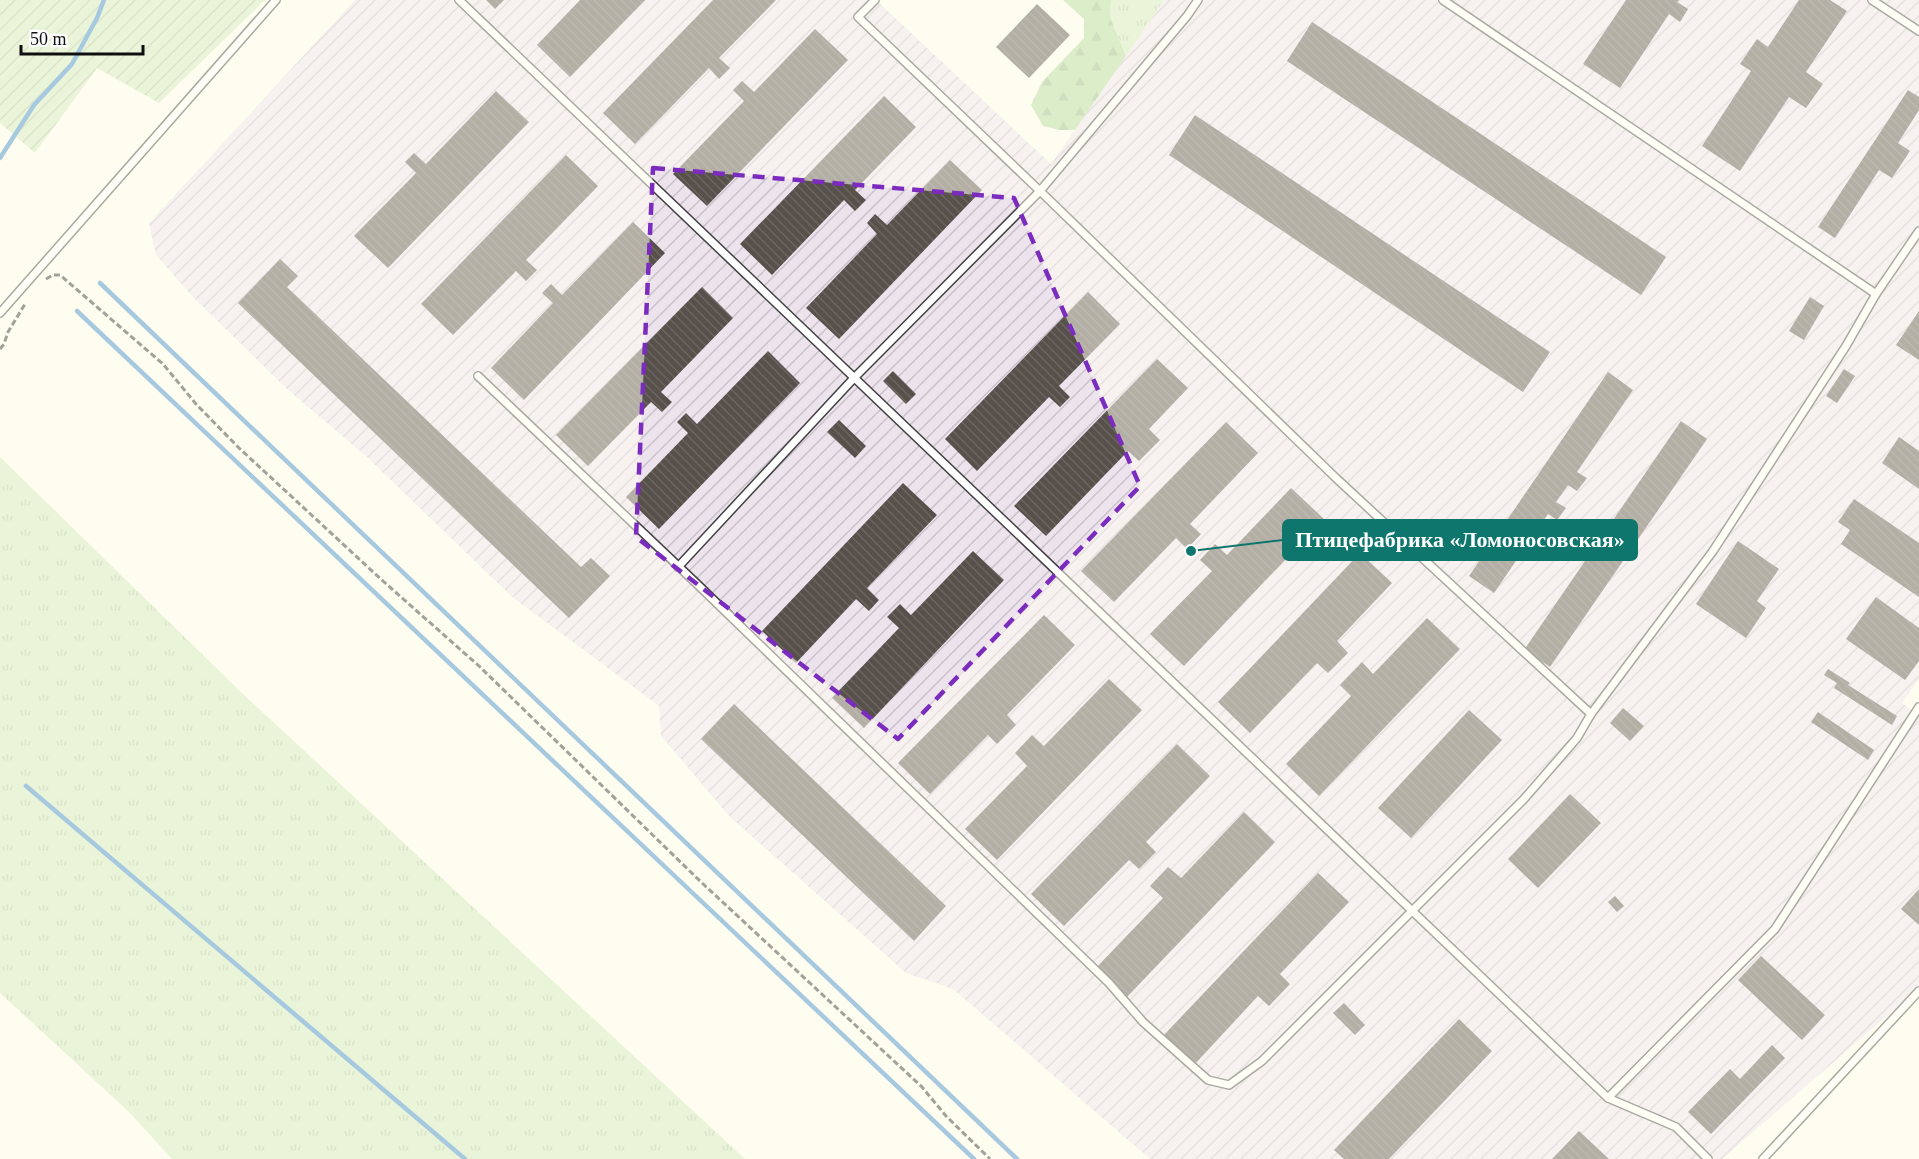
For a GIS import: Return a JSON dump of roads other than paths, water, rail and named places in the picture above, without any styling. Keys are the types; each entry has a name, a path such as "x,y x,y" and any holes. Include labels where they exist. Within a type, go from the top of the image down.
{"lane":[{"path":"0,313 276,0"},
{"path":"459,0 1608,1098 1676,1127 1708,1159"},
{"path":"875,0 858,18 1337,479 1591,714"},
{"path":"678,567 854,378 1040,191 1198,0"},
{"path":"1443,0 1876,294"},
{"path":"1872,0 1919,31"},
{"path":"478,376 1109,983 1143,1022 1208,1080 1229,1085 1262,1061 1524,799 1578,738 1591,714 1713,551 1846,346 1876,294 1919,231"},
{"path":"1608,1098 1775,929 1919,707"},
{"path":"1763,1159 1919,991"}],"waterway":[{"path":"0,158 34,105 72,64 104,0"},
{"path":"100,283 1017,1159"},
{"path":"77,311 974,1159"},
{"path":"26,786 465,1159"}],"place":[{"name":"Птицефабрика «Ломоносовская»","path":"1191,551"}]}
